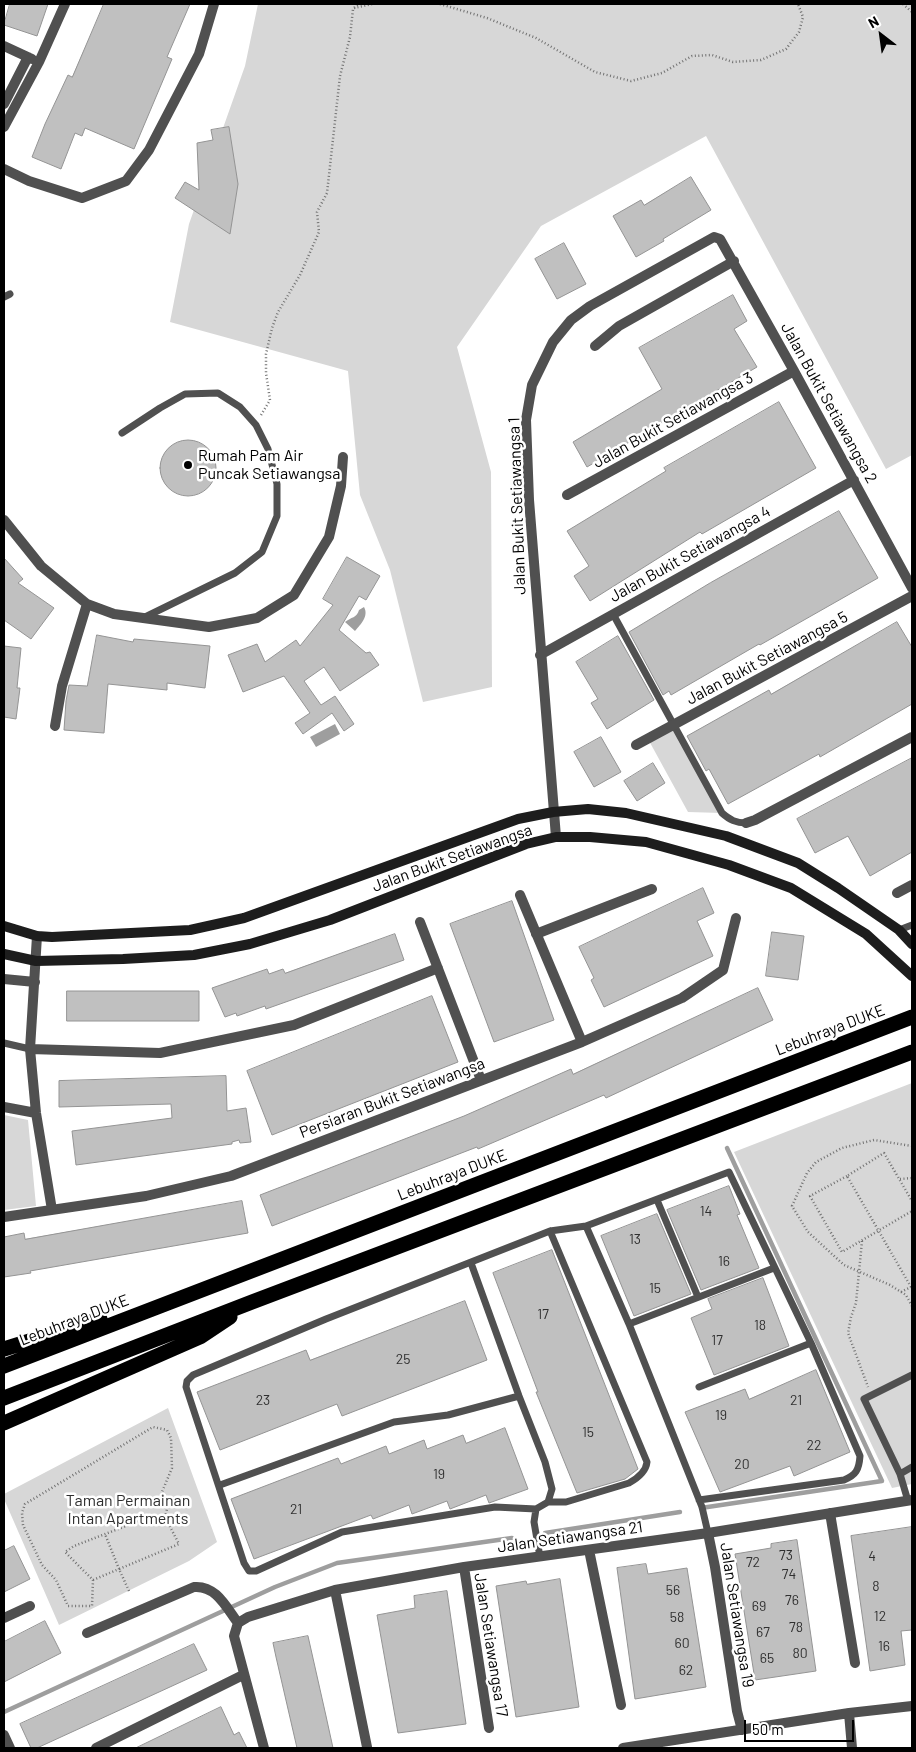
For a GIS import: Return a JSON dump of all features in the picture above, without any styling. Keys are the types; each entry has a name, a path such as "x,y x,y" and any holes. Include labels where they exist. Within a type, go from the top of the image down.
{"highway":[{"name":"Lebuhraya DUKE","path":"4,1366 912,1017"},
{"path":"4,1398 912,1052"},
{"path":"4,1349 237,1276"},
{"path":"4,1424 200,1337 252,1302"}],"street":[{"path":"4,127 39,62 65,4"},
{"path":"4,169 30,181 82,198 126,181 149,150 199,54 214,4"},
{"path":"4,46 39,62"},
{"path":"4,104 28,57"},
{"name":"Jalan Bukit Setiawangsa 2","path":"714,237 720,239 734,261 912,588"},
{"name":"Jalan Bukit Setiawangsa 1","path":"556,837 529,500 526,420 532,385 553,342 571,320 590,306 714,237"},
{"path":"595,346 619,326 734,261"},
{"name":"Jalan Bukit Setiawangsa 3","path":"567,495 794,371"},
{"path":"4,520 40,566 87,604 114,614 209,628 257,618 294,595 329,537 341,486 343,456"},
{"name":"Jalan Bukit Setiawangsa 4","path":"540,655 854,480"},
{"name":"Jalan Bukit Setiawangsa 5","path":"636,745 912,596"},
{"path":"55,726 62,686 87,604"},
{"path":"746,823 912,737"},
{"name":"Jalan Bukit Setiawangsa","path":"4,926 37,936 52,937 190,930 244,918 518,819 553,812 588,809 626,813 726,836 798,863 899,930 912,944"},
{"name":"Jalan Bukit Setiawangsa","path":"4,954 36,961 124,959 194,955 250,944 330,920 526,844 556,837 590,837 646,842 729,865 790,888 866,934 911,975"},
{"path":"897,893 912,885"},
{"path":"536,934 652,889"},
{"path":"520,895 582,1042"},
{"name":"Persiaran Bukit Setiawangsa","path":"4,1217 146,1196 231,1176 582,1042 682,998 723,970 736,918"},
{"path":"420,922 481,1080"},
{"path":"37,936 30,1049 36,1113 52,1210"},
{"path":"30,1049 160,1053 294,1025 438,968"},
{"path":"4,979 34,982"},
{"path":"4,1107 36,1113"},
{"name":"Jalan Setiawangsa 21","path":"238,1623 248,1617 335,1590 464,1567 708,1533 910,1500"},
{"path":"830,1513 855,1663"},
{"name":"Jalan Setiawangsa 19","path":"708,1533 737,1711 742,1730"},
{"path":"589,1550 621,1705"},
{"name":"Jalan Setiawangsa 17","path":"464,1567 489,1728"},
{"path":"88,1634 194,1587 203,1586 211,1590 238,1623 234,1636 264,1748"},
{"path":"335,1590 367,1747"},
{"path":"4,1618 30,1606"},
{"path":"96,1748 243,1675"},
{"path":"623,1748 849,1713 912,1706"},
{"path":"849,1713 852,1748"},
{"path":"4,1735 10,1748"}],"lane":[{"path":"122,433 185,394 218,393 240,407 256,426 268,449 277,484 277,516 262,552 235,573 143,618"},
{"path":"613,614 722,814 737,823 746,823"},
{"path":"899,930 912,925"},
{"path":"4,1043 30,1049"},
{"path":"550,1231 647,1462 646,1468 642,1473 630,1482 566,1502 548,1502 536,1509 495,1507 342,1532 256,1571 249,1571 244,1563 220,1485 186,1387 187,1381 193,1374 326,1319 550,1231 586,1226 729,1172 810,1343 860,1456 857,1472 844,1480 701,1504"},
{"path":"657,1200 698,1297"},
{"path":"586,1226 629,1324 701,1504 708,1533"},
{"path":"471,1263 545,1462 552,1489 548,1502"},
{"path":"629,1324 774,1268"},
{"path":"699,1387 810,1343"},
{"path":"910,1500 900,1474 864,1399 912,1376"},
{"path":"220,1485 394,1422 448,1415 519,1396"},
{"path":"900,1474 912,1467"},
{"path":"536,1509 534,1522 540,1557"}],"path":[{"path":"256,426 270,400 266,373 266,354 272,328 278,312 300,275 319,232 317,212 327,193 340,76 350,37 353,9 358,4"},
{"path":"353,9 372,4"},
{"path":"440,4 487,18 536,38 595,72 631,81 662,73 692,56 712,55 733,62 761,60 786,49 799,32 804,17 798,4"},
{"path":"904,4 912,12"},
{"path":"912,1146 874,1140 842,1148 816,1162 807,1173 792,1206 808,1232 844,1265 890,1285 906,1295 912,1306"},
{"path":"912,1201 884,1153 810,1196 842,1252 912,1211"},
{"path":"847,1176 912,1286 901,1292"},
{"path":"900,1180 912,1178"},
{"path":"862,1241 856,1303 848,1333 872,1395"},
{"path":"92,1580 179,1544 165,1517 168,1505 162,1492 172,1468 171,1438 166,1430 153,1426 25,1504 22,1513 23,1524 42,1565 56,1580 68,1606 92,1606 92,1580 64,1552 74,1546 139,1521"},
{"path":"105,1534 129,1590"}],"green space":[{"path":"258,4 912,4 912,455 886,469 706,136 541,226 457,347 491,472 492,687 423,702 390,570 360,495 348,371 170,322 189,224 245,66"},
{"path":"674,724 722,813 688,812 648,739"},
{"path":"912,1083 912,1484 892,1488 734,1152"},
{"path":"4,1115 28,1120 36,1206 4,1210"},
{"name":"Taman Permainan Intan Apartments","path":"168,1408 217,1542 189,1561 59,1625 4,1499 4,1494"}],"shaded area":[{"path":"364,607 365,617 355,631 345,622"},
{"path":"335,724 340,734 316,747 310,737"}],"building":[{"path":"10,4 48,4 37,36 4,25"},
{"path":"104,4 190,4 167,57 172,59 134,149 85,128 82,136 75,133 61,169 32,157 68,75 72,77"},
{"path":"229,127 238,184 230,234 175,198 185,182 199,190 197,143 213,140 211,130"},
{"path":"691,177 711,210 636,257 613,216 641,200 644,205"},
{"path":"564,243 586,284 557,299 535,259"},
{"path":"733,295 747,321 734,329 757,367 587,467 573,442 662,389 639,348"},
{"path":"779,402 816,468 702,534 700,532 590,601 574,576 589,566 567,531 666,471 664,468"},
{"name":"Rumah Pam Air Puncak Setiawangsa","path":"182,440 194,440 204,444 212,452 216,468 212,484 204,492 194,496 182,496 172,492 164,484 160,474 160,462 164,452 172,444"},
{"path":"839,511 878,578 671,695 669,691 663,695 629,632 710,583"},
{"path":"347,557 380,576 366,600 359,596 339,630 366,653 370,652 379,665 340,691 324,667 304,681 321,705 335,696 354,724 344,731 332,713 303,734 295,723 310,713 284,676 243,692 228,655 257,644 265,662 296,640 300,646 333,605 323,599"},
{"path":"4,558 23,579 18,583 54,608 31,639 4,620"},
{"path":"897,622 912,647 912,704 820,757 819,754 728,804 709,769 706,771 687,736 769,690 771,694"},
{"path":"97,635 133,642 134,639 210,646 205,688 167,683 167,690 108,684 104,733 64,730 69,685 87,686"},
{"path":"618,636 654,700 607,729 591,703 598,699 576,662"},
{"path":"4,646 21,648 17,688 20,688 16,719 4,717"},
{"path":"601,737 621,772 594,787 574,752"},
{"path":"912,758 912,852 870,876 848,836 815,853 797,819"},
{"path":"653,763 665,783 637,801 624,781"},
{"path":"703,888 714,913 697,921 713,956 604,1007 591,980 594,978 579,947"},
{"path":"512,901 554,1020 494,1042 450,924"},
{"path":"772,932 804,936 798,980 766,976"},
{"path":"395,934 404,960 266,1009 265,1006 237,1016 236,1013 225,1017 212,988 267,969 269,974 283,969 285,973"},
{"path":"758,988 773,1020 606,1098 604,1095 478,1149 477,1147 272,1226 260,1195 464,1116 571,1069 573,1074"},
{"path":"67,991 199,991 199,1021 67,1021"},
{"path":"432,996 458,1062 272,1135 247,1071"},
{"path":"226,1076 227,1111 246,1108 251,1142 240,1143 239,1140 232,1142 232,1144 76,1165 72,1131 172,1118 171,1104 59,1107 59,1081"},
{"path":"729,1186 740,1214 737,1215 759,1268 701,1290 667,1210"},
{"path":"242,1201 248,1233 4,1277 4,1237 24,1233 25,1239"},
{"path":"657,1214 691,1294 634,1316 601,1236"},
{"path":"552,1250 638,1469 625,1479 577,1493 536,1392 538,1392 493,1273"},
{"path":"763,1278 789,1346 714,1375 691,1318 712,1309 708,1299"},
{"path":"465,1301 487,1360 342,1416 337,1404 220,1450 197,1392 306,1350 310,1360"},
{"path":"816,1370 850,1452 794,1476 790,1466 720,1492 685,1412 745,1389 749,1399"},
{"path":"505,1428 528,1489 489,1503 486,1495 450,1509 447,1501 412,1514 409,1505 373,1519 371,1515 254,1559 231,1499 338,1458 341,1464 386,1446 389,1454 424,1440 427,1449 463,1435 466,1443"},
{"path":"912,1527 912,1630 901,1631 905,1665 870,1671 851,1536"},
{"path":"797,1540 816,1671 755,1680 735,1554 771,1548 771,1544"},
{"path":"14,1546 30,1579 4,1592 4,1551"},
{"path":"646,1564 648,1574 687,1568 706,1687 635,1699 617,1568"},
{"path":"560,1579 579,1707 516,1717 496,1586 526,1581 527,1584"},
{"path":"447,1591 466,1724 398,1733 377,1615 415,1608 414,1596"},
{"path":"45,1621 61,1653 4,1682 4,1642"},
{"path":"308,1636 333,1748 297,1748 276,1657 273,1643"},
{"path":"194,1644 207,1670 37,1748 31,1748 20,1724"},
{"path":"221,1707 234,1735 239,1732 247,1748 136,1748"}],"waterway":[{"path":"701,1508 882,1481 727,1148"},
{"path":"545,1533 680,1512"},
{"path":"4,1712 275,1587 337,1563 512,1538"}],"place":[{"name":"Rumah Pam Air Puncak Setiawangsa","path":"188,465"}]}
